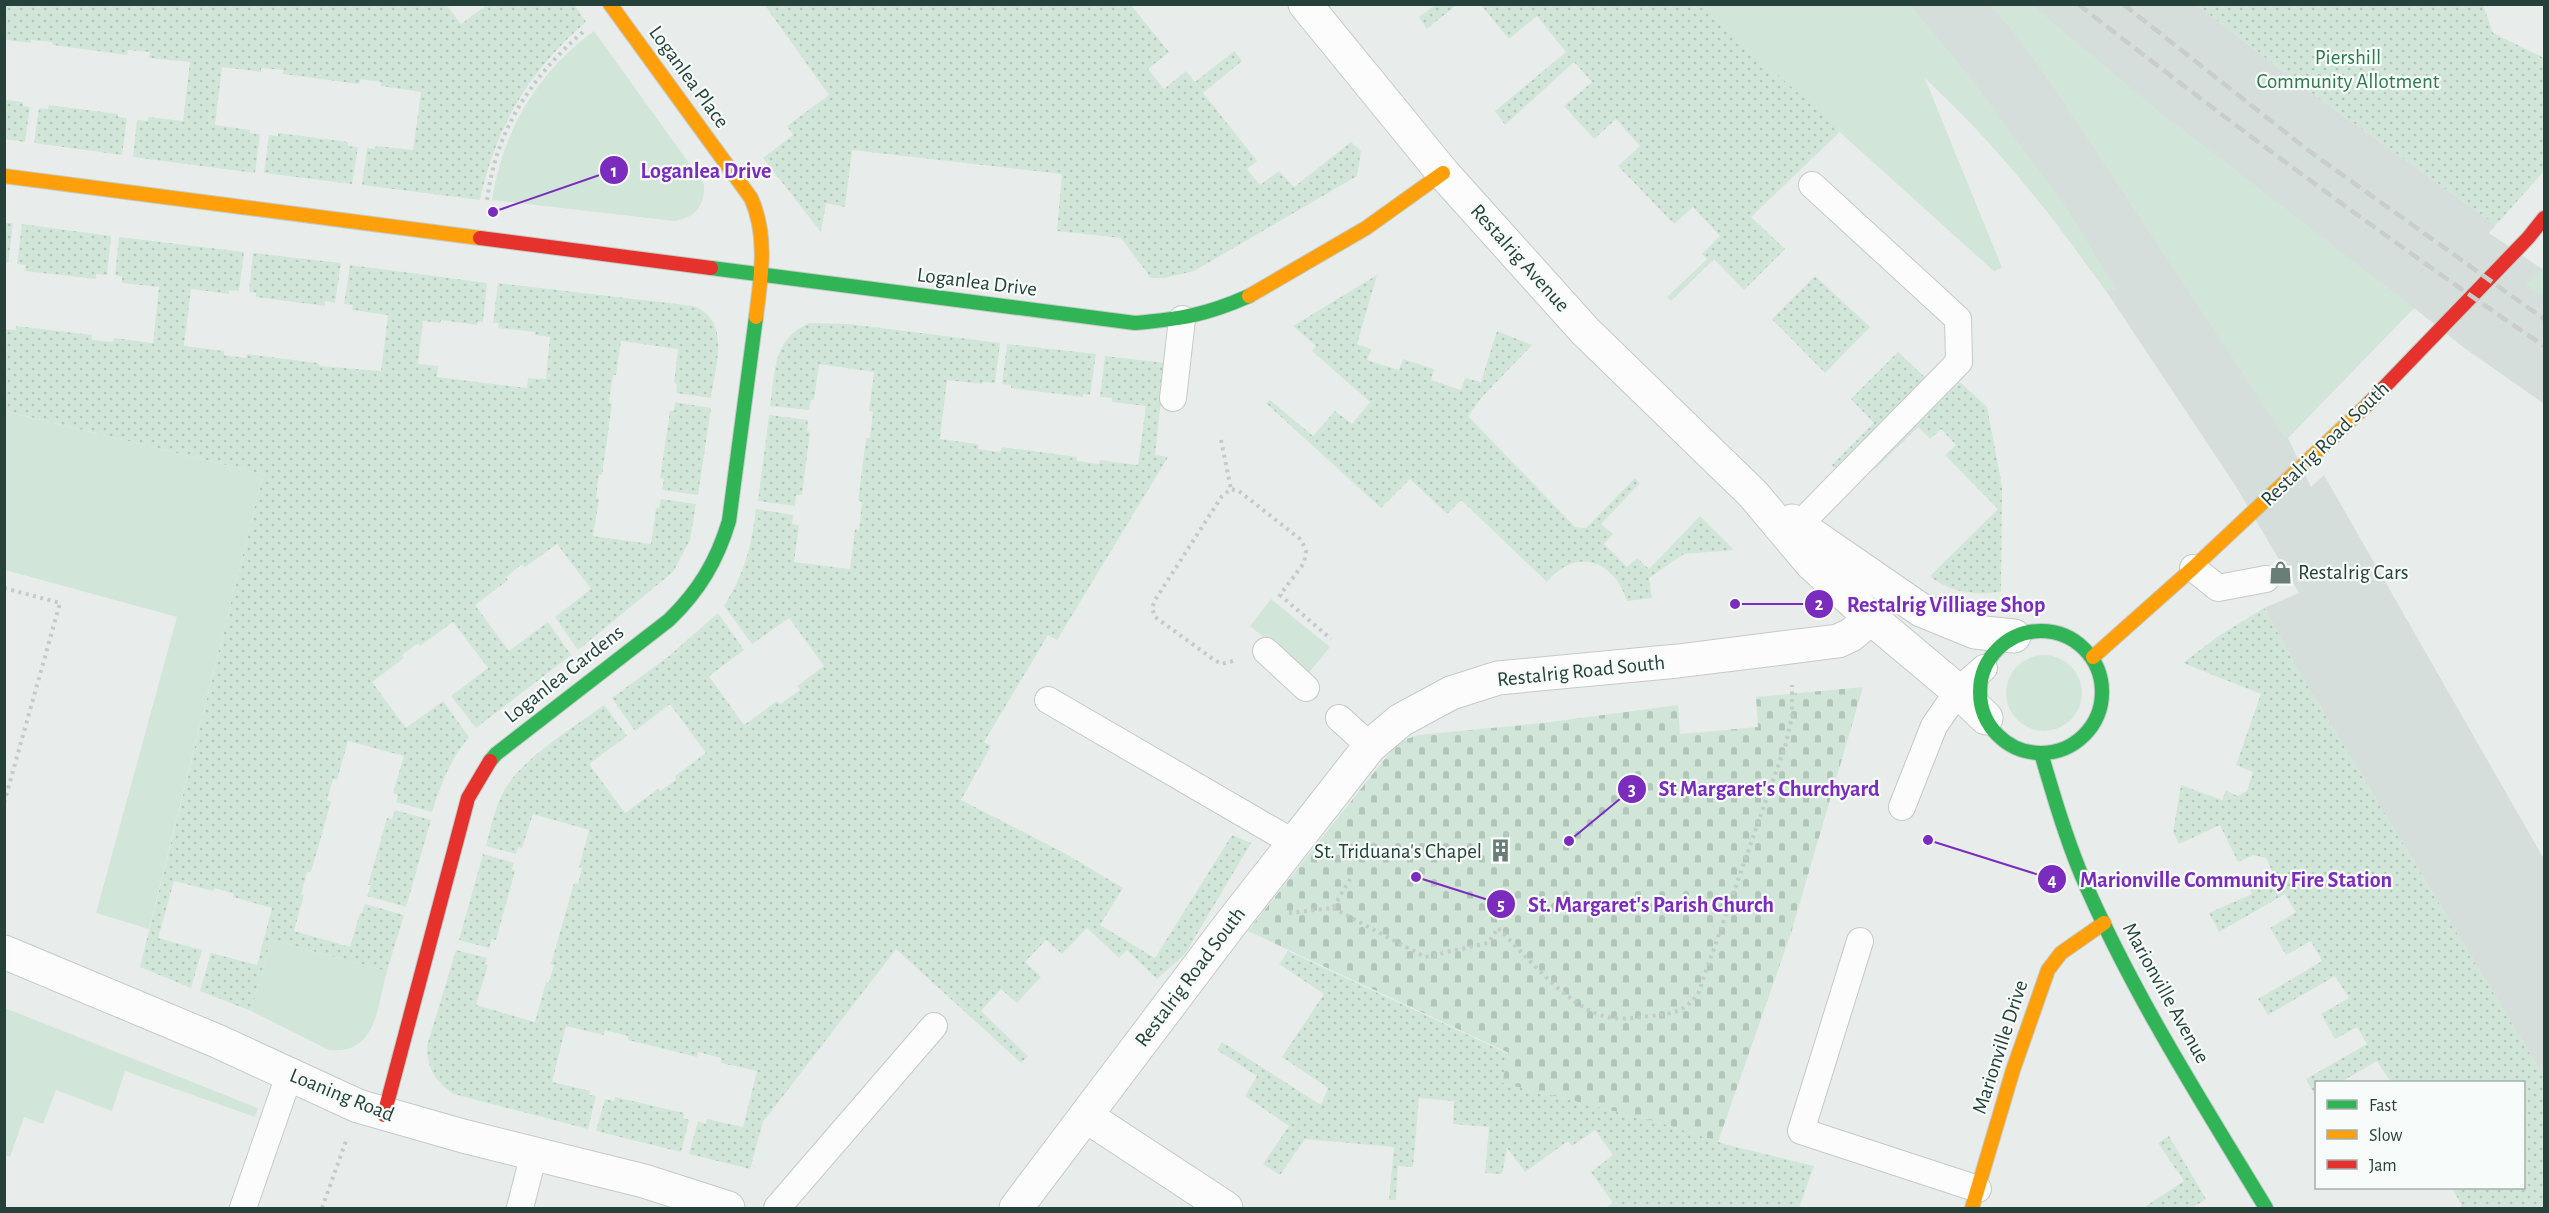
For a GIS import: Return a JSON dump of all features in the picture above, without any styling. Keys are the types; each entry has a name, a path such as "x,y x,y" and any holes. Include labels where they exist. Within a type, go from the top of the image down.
{"street":[{"name":"Restalrig Avenue","path":"1305,4 1443,173 1585,331 1794,531 1921,610 1975,632 2014,636"},
{"name":"Loganlea Place","path":"611,7 752,198 758,211 763,240 761,275"},
{"name":"Loganlea Drive","path":"4,176 1135,323 1182,319 1224,307 1273,282 1366,228 1443,173"},
{"name":"Restalrig Road South","path":"2092,657 2193,568 2369,404 2528,238 2544,218"},
{"name":"Loganlea Gardens","path":"371,1110 468,798 484,768 509,743 669,620 693,597 720,554 729,521 761,275"},
{"name":"Restalrig Avenue","path":"1794,531 1811,563 1986,718"},
{"name":"Restalrig Road South","path":"1016,1209 1125,1062 1370,746 1401,720 1419,708 1458,690 1498,678 1678,661 1838,641 1851,635 1871,618"},
{"path":"2035,630 2057,632 2077,641 2092,657 2102,677 2103,700 2096,721 2082,739 2063,750 2041,753 2024,751 2008,744 1995,732 1986,718 1980,702 1980,685 1984,668 1996,649 2014,636 2035,630"},
{"name":"Marionville Avenue","path":"2041,753 2062,825 2104,923 2171,1049 2265,1209"},
{"name":"Marionville Drive","path":"1975,1199 2013,1070 2048,970 2061,953 2104,923"},
{"name":"Loaning Road","path":"4,952 290,1073 371,1110 644,1181 728,1209"},
{"path":"1086,1116 1226,1209"}],"lane":[{"path":"1794,531 1959,362 1958,319 1812,185"},
{"path":"1173,398 1182,319"},
{"path":"2193,568 2218,588 2266,579"},
{"path":"1266,651 1306,688"},
{"path":"1902,807 1934,726 1958,691 1984,668"},
{"path":"1048,700 1294,843"},
{"path":"1339,718 1370,746"},
{"path":"1860,941 1801,1131 1975,1199"},
{"path":"777,1209 934,1026"},
{"path":"243,1209 290,1073"},
{"path":"520,1209 534,1153"}],"path":[{"path":"484,240 493,166 508,126 538,77 569,44 611,7"},
{"path":"1221,440 1232,489"},
{"path":"1266,651 1255,640 1249,640 1237,658 1230,663 1221,664 1158,620 1153,612 1155,600 1219,500 1232,489 1239,491 1300,539 1306,551 1304,562 1280,595 1331,639"},
{"path":"4,588 60,603 4,802"},
{"path":"1333,908 1425,957 1488,943 1498,928 1574,1001 1599,1015 1617,1019 1674,1014 1688,1006 1698,994 1786,743 1792,716 1790,647"},
{"path":"322,1209 371,1110"}],"shaded area":[{"path":"1699,5 2197,5 2305,88 2496,225 2489,233 2542,269 2544,267 2544,404 2463,347 2414,308 2288,438 2311,487 2324,475 2544,859 2544,1077 2298,670 2264,608 2299,593 2235,485 2106,291 2054,220 1979,131 1923,76 2002,268 1994,271"}],"green space":[{"path":"5,4 446,4 461,24 487,5 574,4 586,22 548,60 518,102 495,148 480,200 362,185 367,148 375,149 376,146 413,150 421,92 381,86 381,82 361,79 359,84 283,74 283,70 261,68 261,72 222,67 215,125 250,130 250,133 260,134 255,173 133,157 137,120 148,121 148,117 183,121 190,62 149,58 150,52 128,50 127,55 53,45 52,42 31,40 31,43 5,40"},
{"path":"764,4 1131,5 1169,52 1148,69 1164,89 1186,71 1195,82 1234,51 1242,61 1203,93 1257,161 1247,169 1260,185 1279,171 1294,187 1351,142 1361,151 1357,176 1194,271 1164,278 1151,278 1121,238 1057,231 1062,174 852,150 845,207 826,203 821,232 763,158 793,135 787,126 829,95"},
{"path":"1435,5 1456,5 1427,29 1419,17"},
{"path":"1481,5 1699,5 1841,131 1751,217 1785,249 1744,290 1714,259 1671,301 1667,297 1707,259 1702,254 1720,236 1693,207 1674,224 1618,166 1640,146 1616,119 1594,139 1564,106 1592,82 1574,62 1505,125 1495,111 1566,52 1537,16 1509,39"},
{"path":"1699,5 1910,5 1971,78 2070,213 2116,289 2106,291 2020,179 1974,126 1924,76 2002,268 1994,271"},
{"path":"1990,5 2032,5 2156,109 2414,308 2286,439 2058,94 2019,39"},
{"name":"Piershill Community Allotment","path":"2197,5 2483,5 2493,33 2544,58 2544,171 2496,225 2305,88"},
{"path":"594,31 704,184 703,199 697,210 688,217 674,221 492,200 505,150 526,105 556,65"},
{"path":"5,100 23,102 23,106 30,107 25,142 5,139"},
{"path":"49,105 118,114 118,117 127,118 122,155 34,143 39,108 48,109"},
{"path":"278,133 348,142 348,146 358,147 352,184 264,173 269,135 278,136"},
{"path":"4,223 13,223 8,263 5,262"},
{"path":"22,224 111,236 107,275 96,274 96,279 25,271 26,265 17,264"},
{"path":"119,237 244,252 239,291 229,290 229,294 191,289 184,346 224,351 224,355 246,358 247,354 318,363 319,366 381,371 388,315 352,310 353,305 344,304 350,265 487,283 483,322 478,321 477,325 441,320 440,323 423,321 418,364 438,366 437,377 527,388 528,378 546,379 550,337 535,335 535,332 498,328 499,323 493,323 498,283 694,306 706,313 717,333 717,359 711,398 676,393 677,384 674,383 678,349 621,341 616,375 613,375 609,402 612,404 602,475 599,475 596,498 599,499 593,536 651,544 656,508 659,508 661,499 696,504 690,540 673,572 578,650 555,617 591,589 557,544 525,567 522,564 506,577 508,580 475,605 509,651 548,622 571,655 476,728 451,696 488,668 453,622 420,646 418,643 402,655 404,658 372,682 406,728 443,701 469,737 456,754 432,812 396,802 398,795 393,793 404,756 348,741 337,780 333,779 327,800 331,802 311,872 307,872 301,894 304,895 294,931 350,947 365,904 404,915 387,971 271,940 251,1011 200,991 211,953 257,965 272,908 233,897 234,894 215,888 213,891 174,881 158,938 202,950 191,988 140,967 263,474 5,411 5,329 16,330 16,326 92,335 92,340 113,342 114,338 153,343 159,287 122,283 122,277 115,275"},
{"path":"253,253 341,263 335,303 325,301 325,306 256,297 256,293 249,292"},
{"path":"2544,267 2544,297 2526,285"},
{"path":"1377,275 1357,344 1371,349 1367,360 1399,370 1403,359 1434,369 1431,380 1461,390 1465,378 1481,382 1497,331 1532,345 1482,397 1468,416 1575,527 1586,528 1635,478 1640,483 1601,524 1613,534 1604,544 1627,567 1637,558 1649,569 1700,516 1734,550 1684,554 1649,578 1652,598 1627,601 1613,576 1604,568 1593,563 1570,564 1558,571 1547,582 1461,500 1447,514 1410,479 1381,508 1266,403 1270,400 1313,436 1335,411 1352,424 1370,402 1312,351 1316,346 1293,326"},
{"path":"1815,276 1870,327 1825,373 1772,319"},
{"path":"809,323 849,324 1000,343 995,383 983,382 982,384 947,380 940,439 978,444 978,449 1000,452 1002,447 1077,457 1077,461 1099,464 1100,460 1138,465 1146,406 1112,402 1112,398 1100,397 1105,356 1165,363 1155,455 1168,457 1057,640 1048,635 984,742 991,746 961,800 1066,854 1123,888 1100,925 1155,958 1232,835 1251,843 1185,954 1157,979 1127,950 1119,958 1087,928 1062,954 1046,940 1025,962 1041,977 1017,1003 1001,989 981,1011 1028,1056 1021,1063 896,949 763,1122 750,1169 689,1154 698,1121 706,1124 707,1119 743,1127 757,1071 721,1063 721,1058 698,1052 697,1057 628,1040 628,1036 605,1030 604,1035 566,1026 552,1082 590,1091 589,1095 596,1096 588,1129 454,1094 442,1085 434,1074 427,1054 427,1046 456,950 487,958 485,964 488,965 476,1005 535,1022 546,982 549,983 554,965 551,964 574,883 578,884 582,868 579,867 589,830 533,814 522,848 518,847 516,854 486,846 499,802 513,777 536,755 604,705 627,736 589,764 625,813 658,789 660,791 676,780 675,776 706,753 670,704 635,731 612,698 669,656 718,613 744,650 709,676 744,725 777,701 780,704 800,690 797,686 824,666 789,618 752,644 724,606 746,559 756,509 793,515 792,524 799,525 794,562 850,569 855,529 859,530 862,502 858,501 866,438 870,438 873,412 869,411 874,372 819,364 814,400 811,400 809,410 770,406 775,368 782,347 797,330"},
{"path":"1007,344 1096,354 1090,395 1083,394 1083,397 1011,388 1011,385 1002,384"},
{"path":"1898,352 1929,381 1837,471 1832,465 1874,423 1851,399"},
{"path":"1960,382 1987,407 2002,486 2001,592 1963,592 1946,586 1930,576 1998,509 1945,455 1956,445 1941,429 1930,439 1918,427 1875,469 1872,466"},
{"path":"675,402 711,408 698,495 662,490 664,479 660,478 670,411 674,411"},
{"path":"4,411 263,474 149,929 96,913 177,617 5,570"},
{"path":"769,415 808,420 807,431 810,432 802,495 796,495 795,506 758,501"},
{"path":"1271,599 1330,647 1308,674 1250,626"},
{"path":"2264,608 2298,670 2544,1077 2544,1208 2459,1208 2462,1206 2453,1189 2525,1189 2525,1081 2390,1081 2377,1061 2343,1081 2315,1081 2315,1095 2306,1079 2367,1044 2357,1027 2335,1039 2321,1014 2349,998 2335,976 2268,1015 2258,999 2322,961 2311,941 2286,955 2270,928 2296,912 2285,894 2219,932 2209,913 2252,894 2250,890 2268,882 2272,871 2266,858 2253,855 2238,862 2220,825 2179,844 2173,832 2181,785 2222,800 2226,790 2237,796 2247,791 2253,772 2236,765 2261,694 2183,663 2217,637"},
{"path":"2037,655 2051,655 2065,661 2076,672 2082,686 2079,708 2071,720 2051,731 2037,731 2023,725 2012,714 2006,700 2006,686 2012,672 2023,661"},
{"path":"1863,687 1791,933 1718,1142 1661,1123 1501,1083 1509,1053 1248,931 1391,751 1404,740 1418,735 1543,723 1678,705 1680,734 1758,727 1756,697"},
{"path":"395,810 431,820 406,907 367,896 387,818 392,819"},
{"path":"483,854 514,863 512,869 515,871 496,940 492,939 489,948 459,940"},
{"path":"271,940 387,971 377,1013 366,1037 357,1045 345,1050 329,1050 251,1011"},
{"path":"1288,951 1509,1054 1502,1083 1661,1123 1728,1145 1814,1166 1799,1208 1605,1208 1613,1203 1591,1172 1613,1155 1595,1130 1572,1146 1568,1141 1525,1172 1507,1148 1502,1174 1485,1173 1489,1127 1453,1124 1454,1101 1419,1098 1413,1167 1398,1166 1396,1200 1389,1200 1394,1147 1305,1139 1280,1175 1263,1164 1289,1126 1245,1096 1257,1076 1217,1050 1222,1042 1321,1105 1328,1088 1282,1057 1324,994 1279,964"},
{"path":"5,1008 258,1108 255,1117 125,1071 112,1111 56,1090 43,1124 24,1117 10,1157 5,1155"},
{"path":"615,1097 684,1113 683,1118 689,1120 681,1152 596,1131 605,1099 614,1101"},
{"path":"2169,1136 2206,1199 2192,1208 2143,1208 2184,1181 2158,1143"}],"railway":[{"path":"2078,4 2308,179 2425,264 2544,346"},
{"path":"2123,4 2309,151 2544,319"}],"traffic: fast":[{"path":"711,268 1135,323 1193,315 1220,308 1249,296"},
{"path":"490,761 669,620 706,575 729,521 756,317"},
{"path":"2041,631 2065,635 2084,649 2098,668 2102,692 2098,716 2084,735 2065,749 2041,753 2017,749 1998,735 1984,716 1980,692 1984,668 1998,649 2017,635 2041,631"},
{"path":"2041,753 2075,859 2122,960 2167,1044 2266,1208"}],"traffic: slow":[{"path":"610,4 751,198 760,227 762,257 756,317"},
{"path":"1249,296 1366,228 1443,173"},
{"path":"4,176 480,238"},
{"path":"2093,657 2193,568 2368,404"},
{"path":"1972,1208 2013,1070 2048,970 2061,953 2104,923"}],"traffic: jam":[{"path":"2368,404 2528,238 2544,218"},
{"path":"480,238 711,268"},
{"path":"384,1115 468,798 490,761"}],"place":[{"name":"Loganlea Drive","path":"493,212"},
{"name":"Restalrig Cars","path":"2280,572"},
{"name":"Restalrig Villiage Shop","path":"1735,604"},
{"name":"Marionville Community Fire Station","path":"1928,840"},
{"name":"St Margaret's Churchyard","path":"1569,841"},
{"name":"St. Triduana's Chapel","path":"1500,851"},
{"name":"St. Margaret's Parish Church","path":"1416,877"}]}
